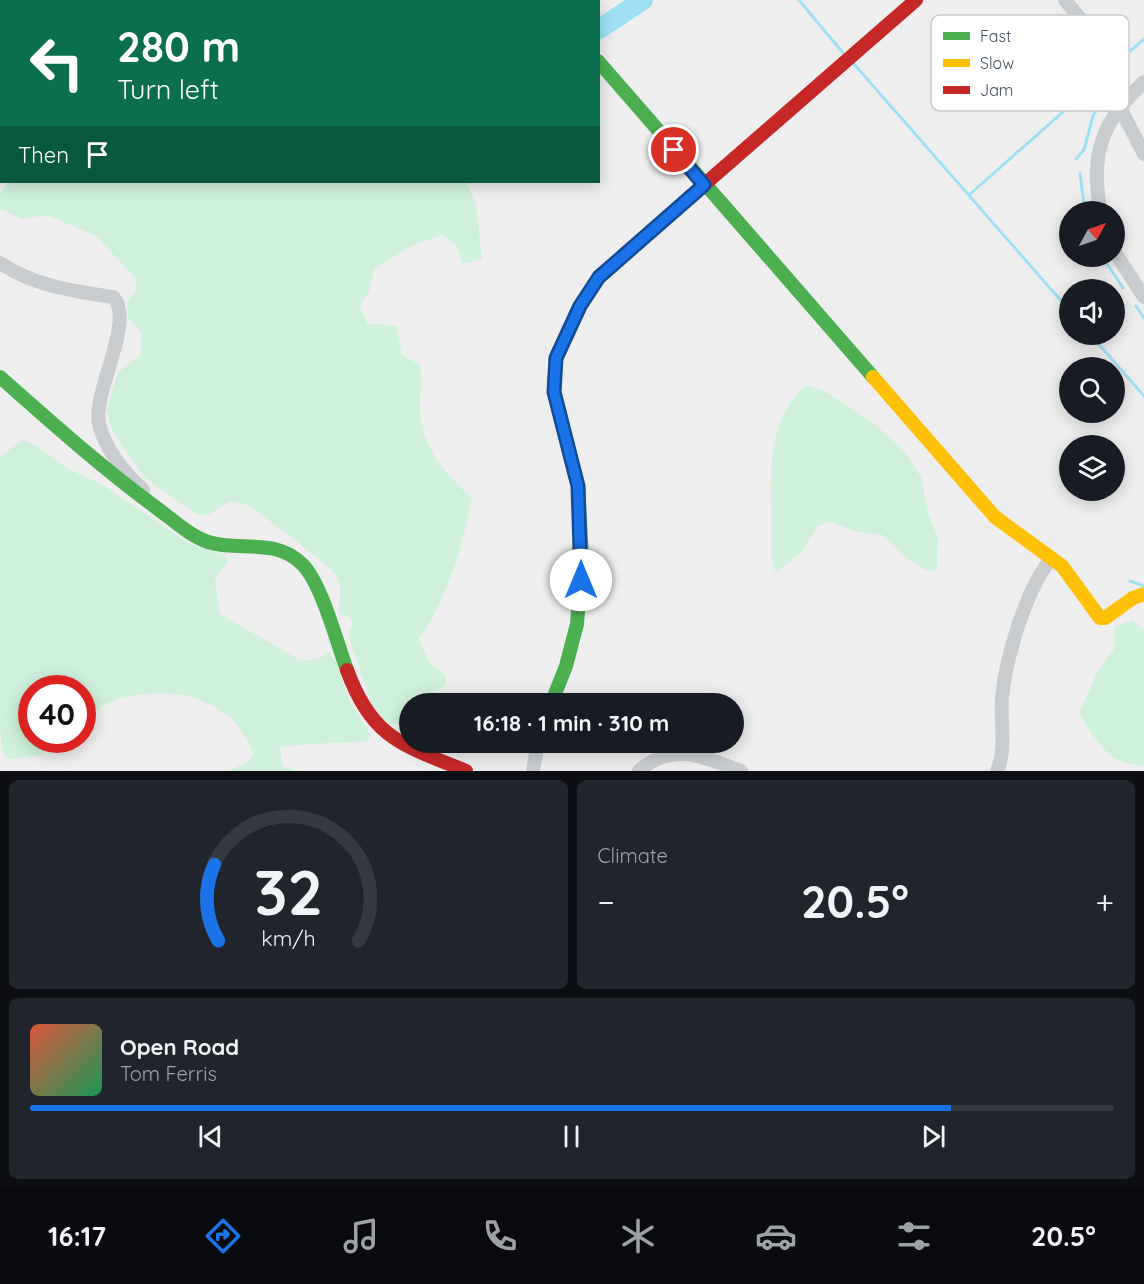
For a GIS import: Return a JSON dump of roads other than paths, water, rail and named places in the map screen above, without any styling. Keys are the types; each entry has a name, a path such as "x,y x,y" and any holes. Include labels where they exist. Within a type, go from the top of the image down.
{"street":[{"path":"555,693 566,666 577,624 581,602 582,559 578,486 554,392 556,358 580,306 599,277 916,0"},
{"path":"1065,0 1077,15"},
{"path":"600,64 975,497 1014,532 1052,558 1074,579 1100,618 1105,618 1133,598 1144,594"},
{"path":"1129,97 1144,82"},
{"path":"1099,201 1095,173 1098,151 1103,136 1117,111"},
{"path":"1122,111 1144,154"},
{"path":"0,263 24,278 56,289 113,297 117,301 120,309 117,333 98,405 99,423 112,453 132,480 144,491 145,500"},
{"path":"1124,267 1144,297"},
{"path":"0,377 105,470 190,533 208,542 265,546 283,552 303,564 316,585 356,696 370,719 397,742 466,771"},
{"path":"998,771 1002,750 1002,698 1008,656 1028,604 1052,558"},
{"path":"639,771 652,760 679,752 741,771"},
{"path":"533,771 536,753"}],"waterway":[{"path":"600,29 643,0"},
{"path":"799,0 843,53"},
{"path":"1129,52 1144,39"},
{"path":"854,64 1059,298"},
{"path":"969,195 1064,111"},
{"path":"1076,159 1084,150 1096,111"},
{"path":"1080,173 1084,201"},
{"path":"1109,267 1117,279"},
{"path":"1136,306 1144,318"},
{"path":"1100,345 1144,396"},
{"path":"1130,581 1144,586"}]}
